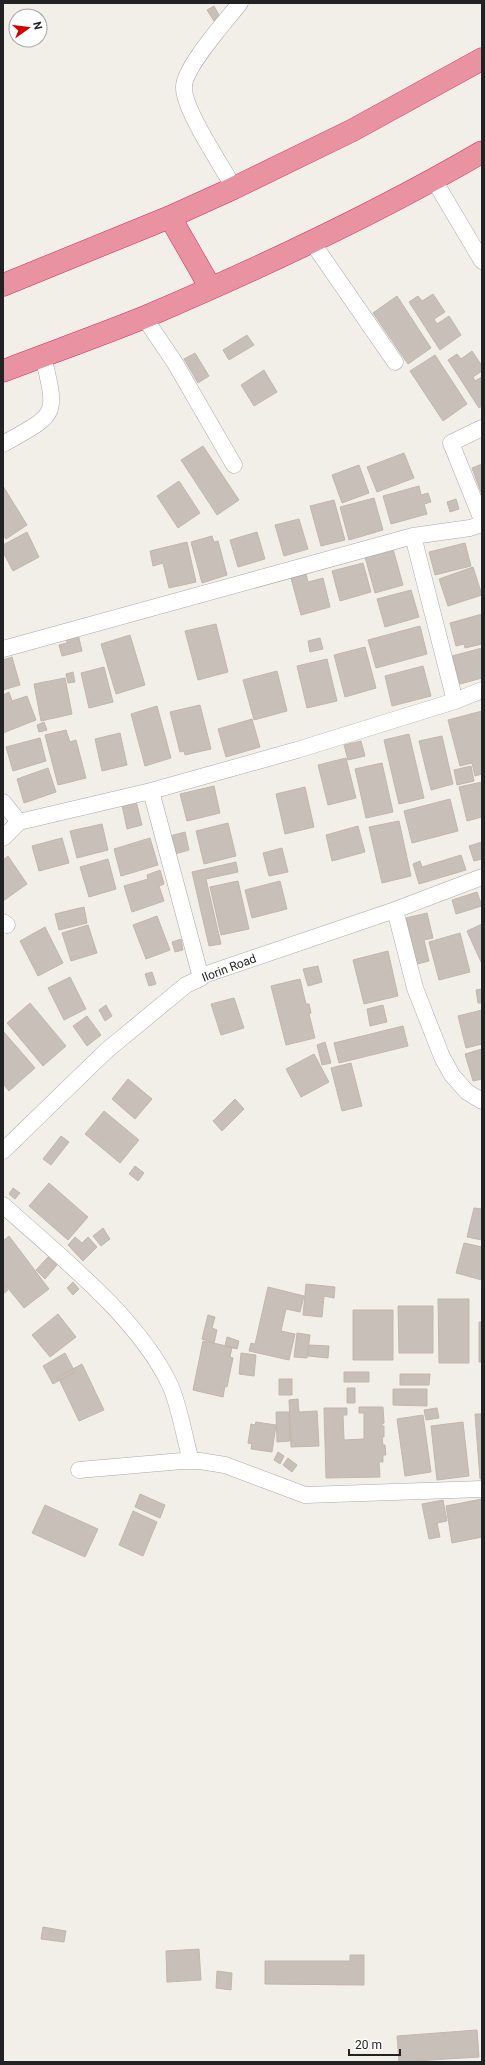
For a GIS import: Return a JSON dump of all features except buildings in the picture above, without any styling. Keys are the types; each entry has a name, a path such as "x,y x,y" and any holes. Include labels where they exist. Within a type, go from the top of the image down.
{"highway":[{"path":"3,285 170,217 234,188 353,130 482,59"},
{"path":"3,371 144,317 312,242 434,180 482,152"},
{"path":"170,217 210,287"}],"street":[{"path":"234,188 188,107 183,86 195,60 240,3"},
{"path":"434,180 482,261"},
{"path":"312,242 395,362"},
{"path":"144,317 174,363 234,465"},
{"path":"3,444 42,422 51,412 52,395 43,356"},
{"path":"482,428 451,443 482,520"},
{"path":"3,649 413,536 470,528 482,524"},
{"path":"413,536 455,701"},
{"path":"3,838 19,822 151,791 297,750 455,701 482,690"},
{"path":"151,791 201,978"},
{"path":"3,802 19,822"},
{"name":"Ilorin Road","path":"3,1152 106,1051 186,985 201,978 201,976 395,910 482,877"},
{"path":"395,910 415,988 442,1057 452,1074 466,1092 482,1101"},
{"path":"3,1205 80,1274 131,1326 156,1356 172,1387 191,1461"},
{"path":"79,1470 191,1461 225,1466 305,1495 482,1489"}]}
